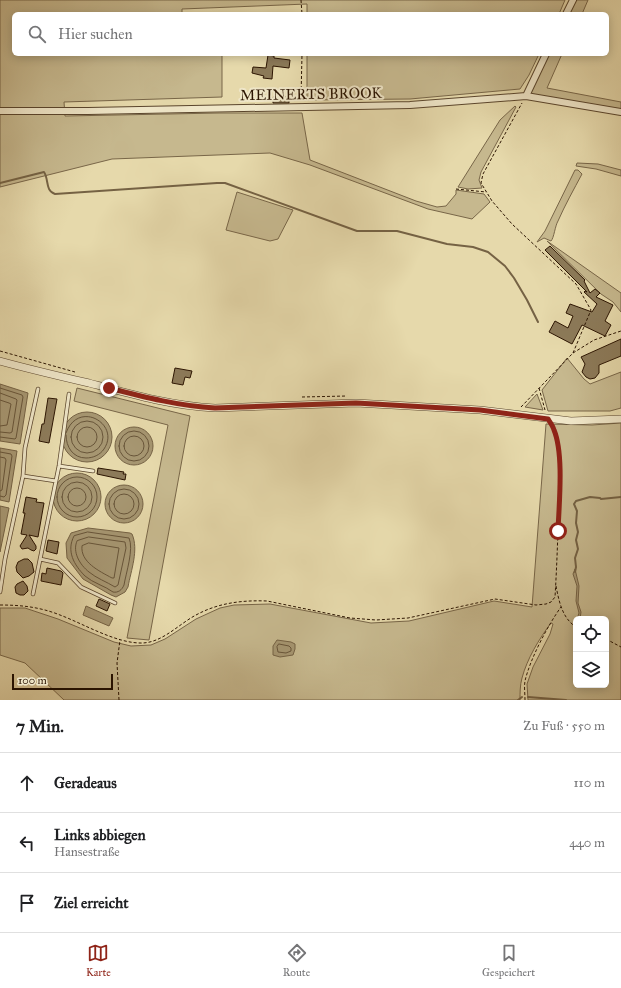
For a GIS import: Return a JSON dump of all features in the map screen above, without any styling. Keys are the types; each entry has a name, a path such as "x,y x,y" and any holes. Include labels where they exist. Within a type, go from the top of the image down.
{"street":[{"path":"567,12 573,0"},
{"path":"526,96 545,56"},
{"name":"MEINERTS BROOK","path":"0,111 88,111 410,105 526,96 621,112"},
{"path":"0,361 185,406 201,407 363,403 480,410 547,416 579,421 621,419"}],"lane":[{"path":"0,592 5,559 23,476 25,448 38,389"},
{"path":"33,594 59,466 69,394"},
{"path":"59,466 93,471"},
{"path":"23,476 56,481"},
{"path":"40,559 58,563 81,587 114,603"}],"path":[{"path":"301,0 302,12"},
{"path":"301,107 302,56"},
{"path":"526,96 483,174 481,183 492,201 512,224 576,284 591,310 573,353"},
{"path":"456,189 486,192"},
{"path":"520,409 573,353 594,340 621,331"},
{"path":"0,352 80,374"},
{"path":"0,604 26,605 59,614 120,640 134,643 149,643 163,637 206,610 234,603 253,601 267,601 350,618 376,620 408,618 495,599 536,605 551,602 555,597 556,584 559,462 556,436 547,416 539,388"},
{"path":"300,397 351,396"},
{"path":"556,584 559,603 573,626"},
{"path":"525,700 525,682 530,668 546,632 561,607"},
{"path":"119,700 117,663 120,640"},
{"path":"609,641 621,647"}],"shaded area":[{"path":"0,0 565,0 560,12 307,12 307,4 182,9 182,12 12,12 12,56 222,56 222,97 64,102 65,116 302,113 310,160 416,201 437,207 446,206 456,194 456,190 484,194 490,202 472,219 428,209 310,165 270,153 112,159 0,187"},
{"path":"573,0 588,0 583,12 567,12"},
{"path":"307,56 538,56 520,89 410,99 307,100"},
{"path":"545,56 561,56 547,88 621,102 621,112 526,96"},
{"path":"515,106 516,107 481,172 479,180 482,188 468,189 458,187 500,120"},
{"path":"577,163 598,164 621,170 621,176 596,169 576,166"},
{"path":"575,170 578,170 582,174 557,223 551,241 544,238 537,242 545,231"},
{"path":"237,192 293,210 278,239 270,241 226,230"},
{"path":"547,241 621,293 621,312 613,302 601,294"},
{"path":"567,358 590,384 621,372 621,408 610,411 548,411 542,390"},
{"path":"77,388 190,416 149,640 127,638 168,425 74,401"},
{"path":"537,394 543,410 525,407"},
{"path":"621,423 621,700 528,700 527,684 533,667 550,634 553,624 551,623 530,656 521,681 520,700 64,700 25,663 0,655 0,608 25,608 58,619 114,642 131,646 151,645 165,639 196,619 220,608 234,605 270,604 371,623 409,621 494,601 532,607 546,424 592,425"}],"water":[{"path":"0,384 28,393 20,444 0,441"},
{"path":"82,412 92,412 105,419 112,432 112,442 105,455 92,462 82,462 73,458 66,451 62,442 62,432 66,423 73,416"},
{"path":"130,427 138,427 148,432 152,439 152,453 148,460 138,465 130,465 120,460 118,457 115,450 115,442 120,432 123,430"},
{"path":"0,448 17,451 9,502 0,500"},
{"path":"72,473 82,473 94,480 101,492 101,502 94,514 82,521 72,521 64,517 57,510 53,502 53,492 57,484 64,477"},
{"path":"120,485 128,485 135,488 140,493 143,504 140,515 135,520 128,523 120,523 113,520 108,515 105,508 105,500 108,493 113,488"},
{"path":"0,506 9,508 0,552"},
{"path":"88,528 132,534 135,553 128,587 125,592 116,597 83,579 67,558 66,543 71,533"},
{"path":"575,569 579,586 578,603 581,612 580,616 578,616 579,613 576,601 577,586 573,574"},
{"path":"86,606 113,618 109,626 83,615"},
{"path":"277,640 295,644 293,655 280,657 273,655 273,646"}],"building":[{"path":"268,56 290,60 289,68 273,66 272,79 263,78 264,76 252,73 253,67 266,68"},
{"path":"273,97 289,97 289,103 273,103"},
{"path":"550,246 585,280 584,281 590,293 595,289 600,293 596,297 613,305 605,321 611,325 605,336 582,325 572,344 549,332 555,321 568,328 573,316 566,313 570,304 592,312 597,304 545,250"},
{"path":"621,339 621,356 599,365 599,373 595,378 590,379 586,377 582,372 585,364 581,357"},
{"path":"175,368 192,371 190,378 185,377 183,385 172,383"},
{"path":"48,398 57,399 49,443 39,441 42,424 44,424"},
{"path":"98,468 124,472 123,474 126,474 125,480 97,474"},
{"path":"26,497 37,499 36,502 44,503 38,537 29,535 36,546 34,551 28,548 22,549 20,546 27,535 21,534"},
{"path":"48,540 59,542 57,554 46,551"},
{"path":"28,559 32,563 34,572 23,578 17,572 16,567 18,562"},
{"path":"47,568 61,571 63,573 61,585 41,581 42,573 46,574"},
{"path":"23,581 27,586 28,591 24,595 20,595 16,593 15,587"},
{"path":"99,599 110,604 107,611 96,606"}],"waterway":[{"path":"0,183 44,172 48,188 55,194 225,183 357,231 397,231 447,244 473,247 488,252 505,266 527,300 538,322"},
{"path":"575,572 575,558 578,549 576,540 578,532 576,523 577,511 574,504 576,501 590,497 601,499 621,497"},
{"path":"518,700 522,697"},
{"path":"528,697 566,700"}],"route":[{"path":"109,388 185,406 215,408 356,403 480,410 548,419 554,430 558,443 558,531"}]}
